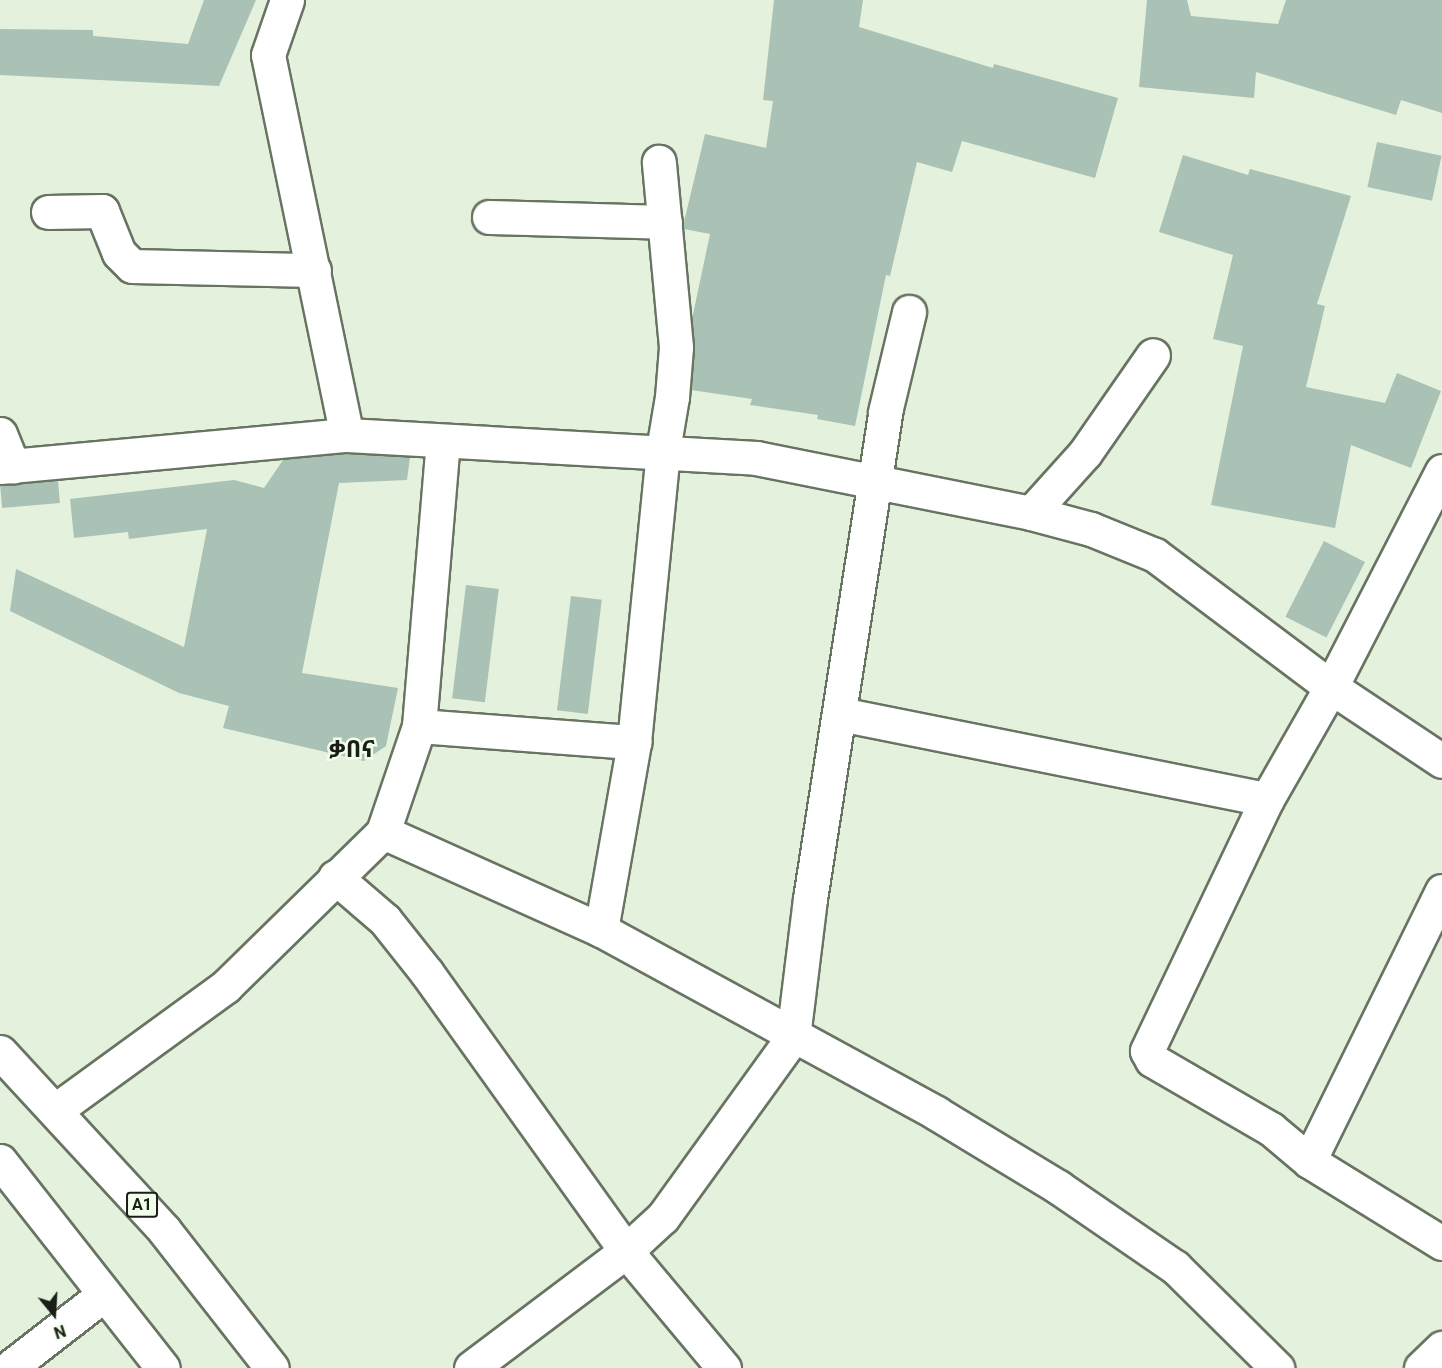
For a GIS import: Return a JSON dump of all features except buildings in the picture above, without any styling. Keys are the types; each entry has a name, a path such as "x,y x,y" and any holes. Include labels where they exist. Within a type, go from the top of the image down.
{"street":[{"path":"287,0 268,55 347,435"},
{"path":"601,930 634,742 663,450 676,347 659,162"},
{"path":"48,212 102,211 119,253 132,266 314,270"},
{"path":"489,217 665,222"},
{"path":"471,1368 626,1251 663,1217 793,1037 840,714 877,482 885,412 909,312"},
{"path":"1031,513 1085,453 1153,355"},
{"path":"0,434 6,466 347,435 443,443 663,450 756,458 1031,513 1091,529 1155,555 1331,687 1442,761"},
{"path":"57,1109 226,986 335,877 364,855 383,832 419,726 443,443"},
{"path":"1442,471 1331,687 1267,799 1147,1051 1152,1060 1271,1129 1309,1161 1442,1243"},
{"path":"840,714 1267,799"},
{"path":"419,726 634,742"},
{"path":"383,832 601,930 793,1037 936,1113 1068,1194 1174,1267 1277,1368"},
{"path":"335,877 386,920 427,973 626,1251 724,1368"},
{"path":"1309,1161 1442,891"},
{"name":"A1","path":"0,1052 57,1109 164,1230 273,1368"},
{"path":"1,1164 163,1368"},
{"path":"9,1368 103,1295"},
{"path":"1421,1368 1442,1348"}],"district":[{"name":"ቃበና","path":"352,750"}]}
